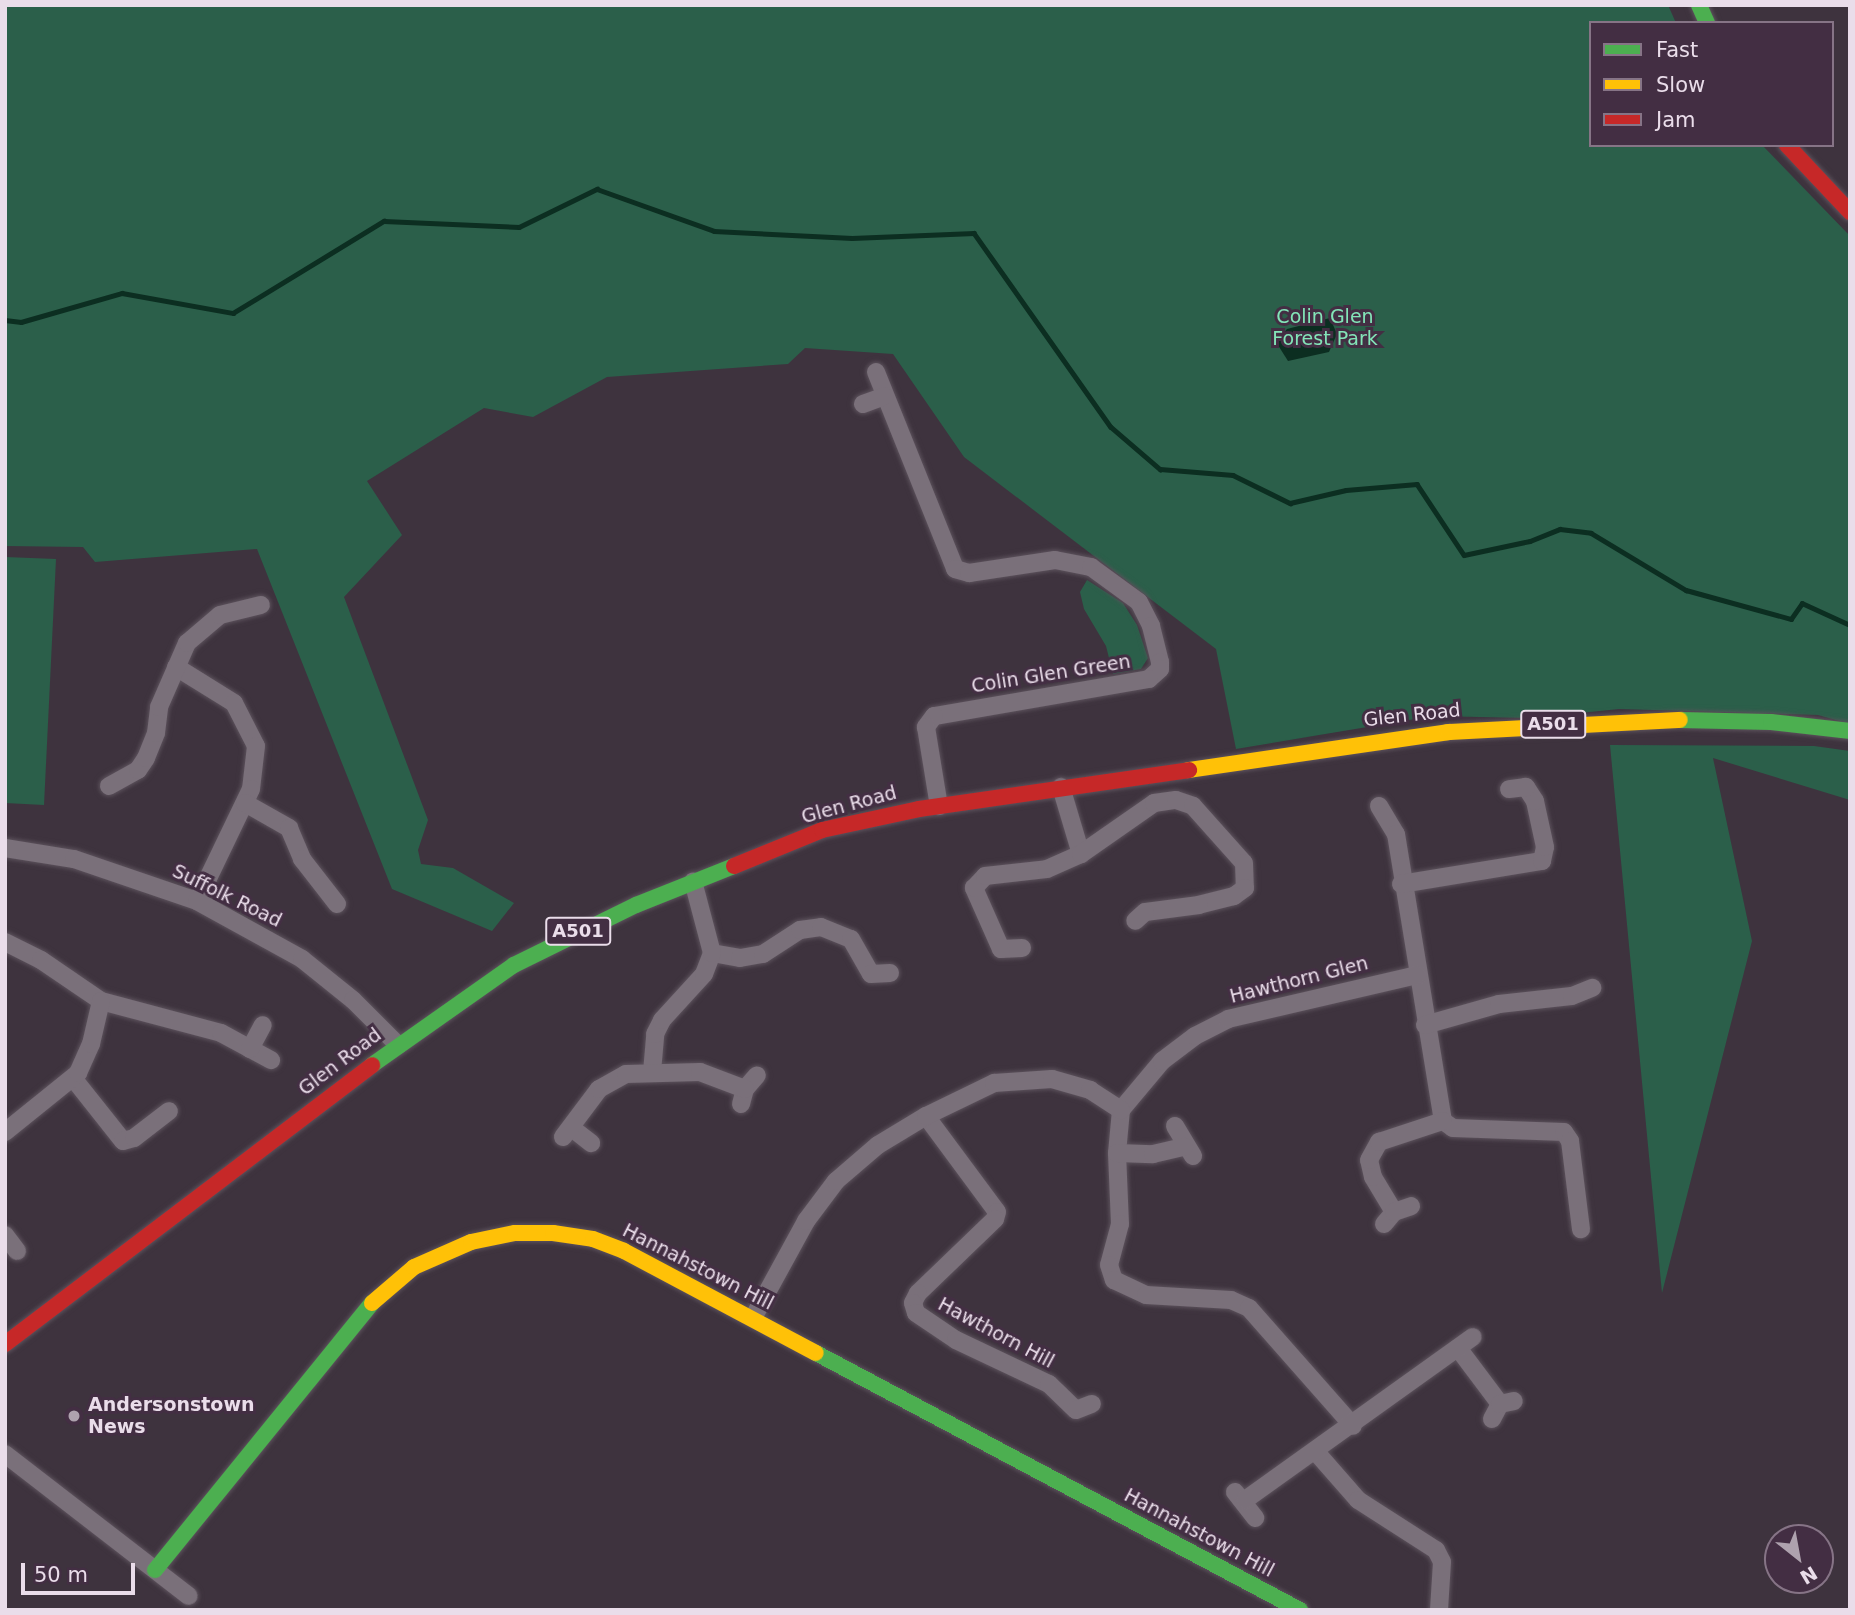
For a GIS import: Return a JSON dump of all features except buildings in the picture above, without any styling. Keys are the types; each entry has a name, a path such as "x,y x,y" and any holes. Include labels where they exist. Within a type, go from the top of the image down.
{"main road":[{"path":"1699,5 1706,21"},
{"path":"1789,147 1850,212"},
{"name":"Glen Road","path":"5,1344 398,1045 514,965 574,932 822,830 939,806 1386,738 1497,728 1725,720 1850,731"},
{"name":"Hannahstown Hill","path":"155,1570 368,1305 414,1267 451,1250 515,1233 593,1239 753,1318 1300,1610"}],"street":[{"name":"Colin Glen Green","path":"876,372 955,569 969,573 1055,560 1090,566 1139,602 1151,626 1160,662 1160,669 1149,680 934,716 926,727 939,806"},
{"path":"863,404 885,396"},
{"path":"109,786 138,771 146,758 156,733 159,707 187,643 220,615 261,605"},
{"path":"176,667 223,693 243,715 257,760 245,803 197,901"},
{"path":"1061,787 1081,854"},
{"path":"1401,884 1542,860 1545,848 1535,801 1526,787 1509,789"},
{"path":"1022,948 1000,949 974,888 985,876 1047,869 1081,854 1131,823 1143,809 1176,800 1206,817 1244,863 1245,888 1234,896 1145,912 1135,921"},
{"path":"245,803 289,828 302,859 337,904"},
{"path":"1379,806 1396,834 1401,884 1443,1121 1453,1128 1564,1132 1570,1141 1581,1230"},
{"name":"Suffolk Road","path":"5,848 74,859 197,901 302,959 353,1000 398,1045"},
{"path":"652,1072 654,1042 662,1020 704,974 712,953 693,881"},
{"path":"712,953 740,958 763,954 800,930 821,928 851,939 871,974 890,973"},
{"path":"5,942 41,960 101,1001 204,1027 271,1060"},
{"name":"Hawthorn Glen","path":"1121,1110 1162,1061 1195,1036 1228,1019 1417,975"},
{"path":"1425,1025 1499,1004 1572,996 1592,988"},
{"path":"5,1132 73,1078 91,1044 101,1001"},
{"path":"250,1049 263,1025"},
{"path":"591,1143 568,1133 576,1115 599,1088 626,1074 700,1072 743,1097 757,1075"},
{"path":"73,1078 123,1141 134,1138 169,1111"},
{"path":"753,1318 806,1221 836,1181 878,1145 926,1116 994,1083 1052,1079 1090,1090 1121,1110 1117,1153 1120,1224 1109,1265 1114,1280 1146,1295 1231,1300 1249,1308 1353,1426"},
{"name":"Hawthorn Hill","path":"926,1116 996,1212 995,1219 918,1293 913,1303 916,1313 957,1340 1049,1384 1076,1410 1092,1404"},
{"path":"1396,1214 1373,1177 1370,1160 1374,1151 1379,1142 1443,1121"},
{"path":"1117,1153 1188,1151 1175,1126"},
{"path":"5,1235 17,1251"},
{"path":"1255,1518 1240,1496 1316,1452 1473,1337"},
{"path":"1458,1348 1502,1408"},
{"path":"1316,1452 1358,1500 1436,1550 1442,1562 1439,1610"},
{"path":"5,1454 189,1596"}],"green space":[{"name":"Colin Glen Forest Park","path":"5,5 1668,5 1675,21 1589,21 1589,147 1764,147 1850,236 1850,724 1818,715 1619,709 1532,718 1433,716 1236,749 1216,649 964,457 893,354 805,348 788,364 607,377 533,417 484,408 367,481 402,535 344,597 428,820 418,850 421,864 453,868 514,903 492,931 392,889 257,549 95,562 83,547 5,546"},
{"path":"5,557 56,559 44,805 5,803"},
{"path":"1087,580 1123,603 1137,625 1148,658 1141,669 1113,674 1106,646 1084,609 1080,592"},
{"path":"1610,745 1814,746 1850,751 1850,800 1713,758 1752,941 1662,1293"}],"shaded area":[{"path":"1330,318 1337,334 1329,352 1288,361 1276,342 1287,329"}],"waterway":[{"path":"5,320 21,322 122,293 233,313 384,221 519,227 597,189 714,231 852,238 974,233 1111,427 1160,469 1233,475 1290,503 1346,490 1417,484 1464,555 1530,541 1560,529 1591,533 1686,590 1791,619 1802,603 1850,625"}],"traffic: fast":[{"path":"1699,5 1706,21"},
{"path":"1680,720 1771,722 1850,731"},
{"path":"372,1065 514,965 636,905 734,866"},
{"path":"155,1570 372,1303"},
{"path":"816,1353 1300,1610"}],"traffic: slow":[{"path":"1189,770 1448,732 1680,720"},
{"path":"372,1303 414,1267 471,1242 515,1233 553,1233 593,1239 624,1251 816,1353"}],"traffic: jam":[{"path":"1789,147 1850,212"},
{"path":"734,866 822,830 919,809 1189,770"},
{"path":"5,1344 372,1065"}],"place":[{"name":"Andersonstown News","path":"74,1416"}]}
